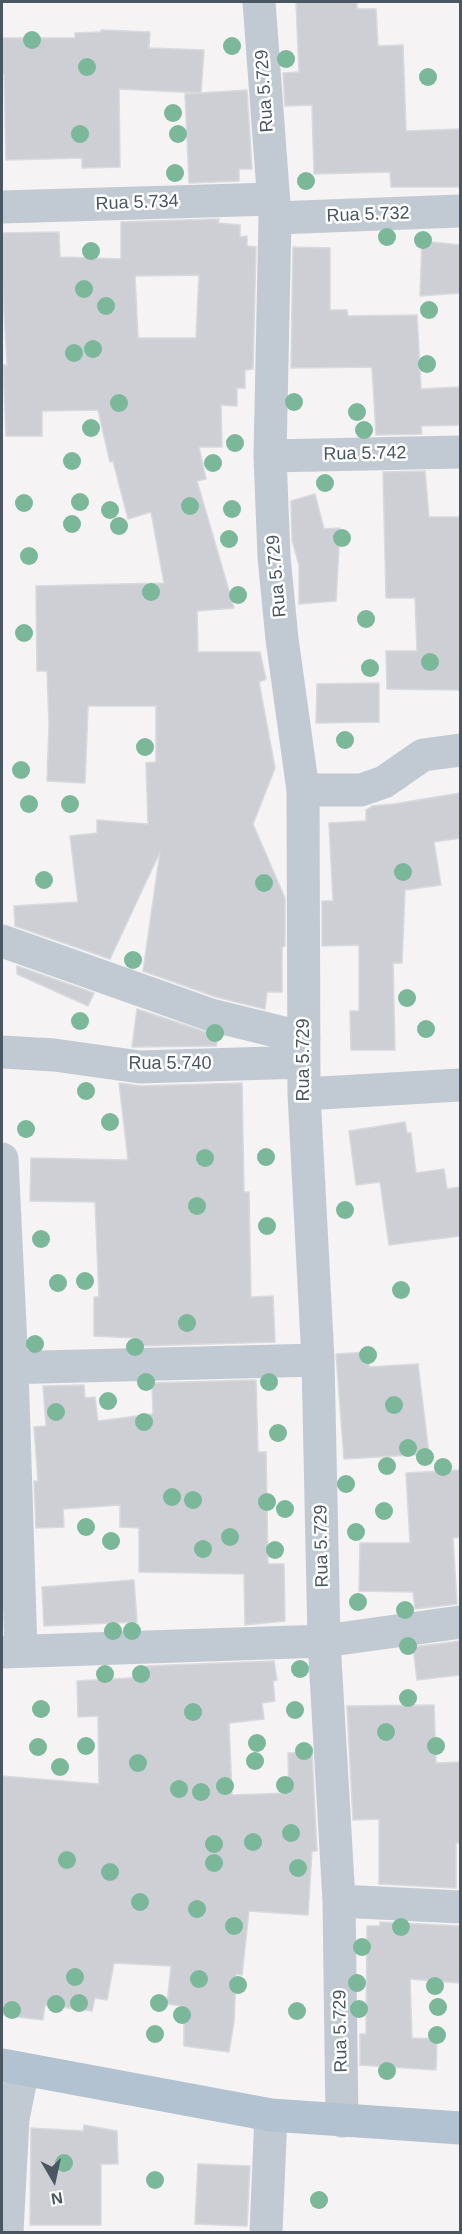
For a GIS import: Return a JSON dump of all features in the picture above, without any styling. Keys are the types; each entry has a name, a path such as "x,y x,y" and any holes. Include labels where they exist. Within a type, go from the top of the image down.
{"main road":[{"path":"12,2067 271,2115 460,2128"}],"street":[{"name":"Rua 5.729","path":"259,2 274,209 270,456 274,557 282,639 303,790 304,1094 318,1360 324,1641 339,1901 342,2121"},
{"name":"Rua 5.734","path":"2,207 274,209"},
{"name":"Rua 5.732","path":"274,209 460,211"},
{"name":"Rua 5.742","path":"270,456 460,452"},
{"path":"303,790 361,790 384,782 423,755 460,750"},
{"path":"2,941 304,1050"},
{"name":"Rua 5.740","path":"2,1052 54,1055 140,1067 304,1050"},
{"path":"304,1094 460,1085"},
{"path":"2,1159 11,1652 324,1641 460,1622"},
{"path":"7,1368 318,1360"},
{"path":"339,1901 460,1907"},
{"path":"7,2232 13,2119 12,2067"},
{"path":"266,2232 271,2115"}],"building":[{"path":"296,2 357,2 357,9 376,9 378,46 403,45 406,131 460,129 460,187 391,187 390,172 314,174 312,105 285,106 283,73 299,72"},
{"path":"101,30 150,32 149,48 204,50 201,93 119,89 120,167 82,168 82,158 6,160 2,38 75,38 75,33 101,32"},
{"path":"247,90 252,169 239,169 239,181 189,183 185,94"},
{"path":"219,219 218,223 240,225 240,237 247,236 247,246 256,247 253,369 245,370 245,388 237,388 237,406 221,405 222,447 199,447 206,479 197,481 234,608 197,611 198,652 260,652 266,679 259,682 275,768 253,824 285,898 285,946 282,947 282,992 267,992 265,1009 216,997 143,971 160,852 110,959 15,926 14,906 78,902 70,836 97,833 97,820 148,824 146,763 156,762 156,706 88,706 85,783 47,781 49,724 47,671 37,671 36,586 164,583 151,512 128,519 113,461 110,462 98,410 42,411 42,436 6,436 3,365 7,365 2,233 59,232 60,257 121,259 121,222","holes":["199,275 196,338 138,338 135,276"]},
{"path":"422,241 460,245 460,293 420,296"},
{"path":"293,247 330,248 330,310 347,310 348,316 417,315 421,389 460,387 460,425 421,426 422,434 376,435 372,367 291,368"},
{"path":"425,471 429,517 460,517 460,690 387,689 386,651 417,651 415,598 386,598 383,472"},
{"path":"315,494 324,529 340,528 336,601 299,604 299,565 292,540 291,501"},
{"path":"379,683 379,722 316,723 317,684"},
{"path":"460,793 460,838 434,842 441,885 405,890 402,963 393,963 395,1050 351,1050 350,1011 359,1011 359,945 322,946 322,901 333,901 329,823 366,821 366,810 372,806"},
{"path":"17,966 94,993 88,1006 17,974"},
{"path":"137,1009 218,1036 216,1046 132,1047"},
{"path":"119,1083 141,1086 242,1083 244,1192 249,1192 251,1297 273,1296 275,1342 137,1346 136,1338 94,1336 94,1297 99,1297 95,1202 30,1201 31,1158 128,1160"},
{"path":"405,1122 407,1133 411,1133 416,1173 444,1169 447,1189 460,1187 460,1236 389,1245 380,1182 356,1185 349,1131"},
{"path":"369,1352 369,1367 418,1364 429,1454 344,1459 336,1354"},
{"path":"256,1380 258,1452 266,1452 268,1564 284,1564 285,1621 245,1625 244,1574 139,1572 139,1528 120,1527 120,1505 63,1509 64,1527 36,1528 34,1481 38,1481 34,1427 46,1426 43,1386 84,1385 85,1398 95,1397 98,1421 153,1414 152,1383"},
{"path":"460,1470 460,1537 453,1538 457,1604 415,1609 413,1592 359,1591 360,1543 410,1543 406,1473"},
{"path":"134,1580 137,1622 44,1626 42,1587"},
{"path":"460,1641 460,1675 417,1680 413,1647"},
{"path":"274,1661 277,1680 273,1681 275,1701 262,1703 264,1719 229,1723 232,1795 289,1793 288,1753 312,1752 317,1851 312,1851 308,1915 249,1911 242,1975 236,1974 234,2022 229,2052 184,2046 184,2006 167,2004 171,1966 114,1963 107,2000 95,1998 92,2011 45,2005 43,2020 2,2015 2,1776 99,1784 98,1716 78,1717 77,1681 147,1677 146,1666"},
{"path":"434,1705 436,1763 460,1762 460,1843 456,1843 456,1888 379,1884 379,1819 353,1820 347,1706"},
{"path":"380,1922 460,1926 460,1983 410,1979 412,2038 437,2039 436,2070 360,2065 360,2034 366,2034 367,1926 380,1926"},
{"path":"84,2125 117,2131 118,2164 101,2164 101,2225 30,2225 31,2128 83,2131"},
{"path":"198,2164 250,2166 247,2226 195,2224"}]}
